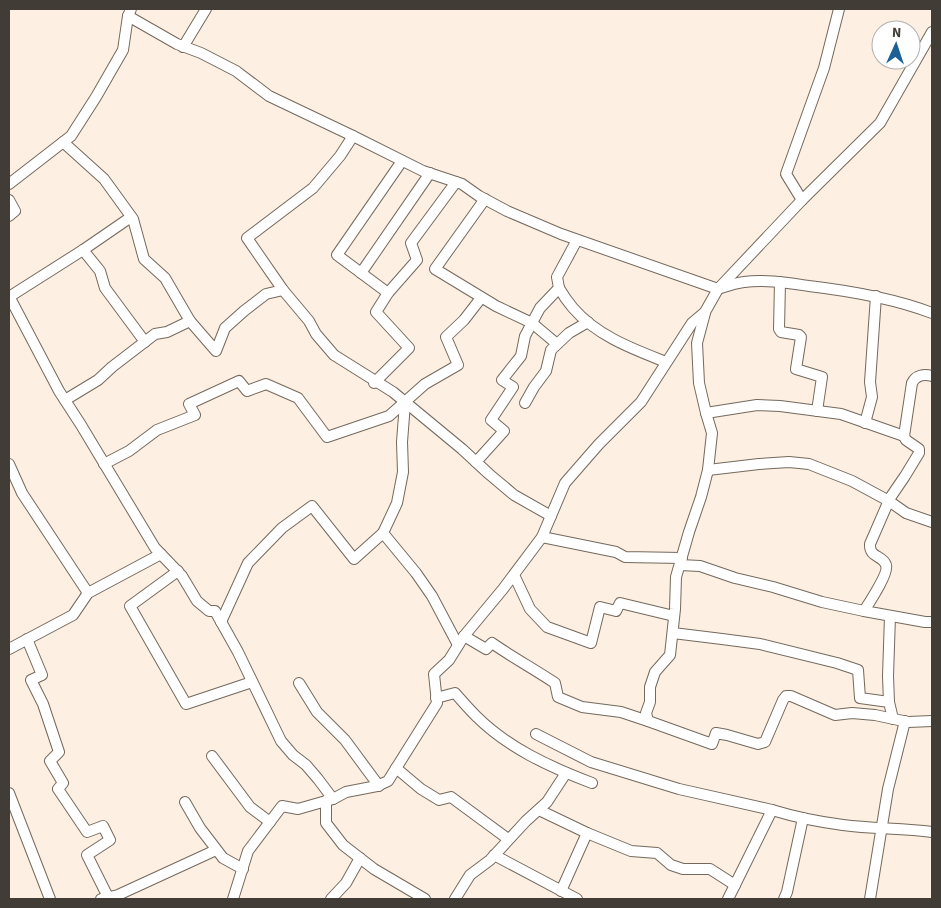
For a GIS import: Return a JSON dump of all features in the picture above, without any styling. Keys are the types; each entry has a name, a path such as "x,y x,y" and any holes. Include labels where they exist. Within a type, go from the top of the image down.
{"street":[{"path":"183,47 206,9"},
{"path":"802,200 786,174 824,68 839,9"},
{"path":"9,184 71,136 123,50 129,12 177,44 201,53 236,71 269,96 423,171 462,184 507,212 577,240 718,289 746,282 780,282 876,296 899,301 932,313"},
{"path":"648,721 646,713 650,702 650,687 655,672 670,655 676,577 708,470 712,433 699,383 697,343 705,312 718,289 802,200 880,122 932,32"},
{"path":"353,136 340,156 313,188 247,238 283,290 334,355 406,402 514,494 551,516"},
{"path":"63,142 104,179 133,219 144,259 165,278 190,321 216,351 225,328 266,294 283,290"},
{"path":"388,293 337,255 402,161"},
{"path":"361,273 430,173"},
{"path":"375,382 409,348 376,312 388,293 417,260 411,243 456,182"},
{"path":"485,199 435,269 496,306 532,323 557,344"},
{"path":"9,200 15,211 9,216"},
{"path":"131,217 83,250 9,296 65,400 155,548 182,576 197,601 209,611 215,611 238,652 281,741 318,778 329,800 326,823 343,845 374,868 425,899"},
{"path":"577,240 557,277 559,288 573,308 588,322 618,342 666,362"},
{"path":"83,250 100,271 105,288 145,342"},
{"path":"780,282 781,332 801,336 796,369 822,377 817,411"},
{"path":"476,462 504,431 491,420 513,387 502,380 521,356 524,336 540,308 559,288"},
{"path":"865,423 872,397 870,382 876,296"},
{"path":"104,464 129,451 157,430 195,415 189,404 238,381 246,391 266,384 298,398 327,437 390,416 425,384 458,365 446,337 464,320 482,298"},
{"path":"233,899 248,851 282,806 298,809 329,800 346,792 379,786 388,781 437,703 434,674 449,660 461,641 542,537 565,483 641,402 692,323 705,312"},
{"path":"65,400 98,380 154,334 167,332 190,321"},
{"path":"525,403 546,371 551,350 569,333 588,322"},
{"path":"904,436 912,383 921,375 932,376"},
{"path":"221,622 248,563 282,528 312,506 354,559 383,533 397,503 403,472 402,442 406,402"},
{"path":"706,413 757,405 841,414 904,436 906,440 919,449 919,453 889,501 870,544 872,552 886,563 886,570 864,611"},
{"path":"708,470 789,462 809,464 852,482 889,501 906,513 932,522"},
{"path":"9,464 22,494 88,593"},
{"path":"383,533 416,573 461,641 486,649 492,643 555,683 558,697 582,707 621,712 712,744 716,733 758,744 765,742 786,696 791,696 835,715 852,713 906,721 932,721"},
{"path":"542,537 616,552 625,557 681,561 822,602 890,616 932,622"},
{"path":"9,649 73,615 88,593 161,554"},
{"path":"178,571 130,606 186,704 252,682"},
{"path":"514,575 530,609 547,627 591,643 600,607 616,611 620,603 674,616"},
{"path":"890,616 888,676 889,702 893,719"},
{"path":"672,633 760,644 837,663 858,670 860,698 889,702"},
{"path":"27,639 42,676 31,680 43,704 59,752 50,761 63,783 58,789 87,832 103,826 110,840 87,856 105,898 118,895 216,850"},
{"path":"299,683 317,712 345,740 379,786"},
{"path":"436,698 455,693 476,717 501,737 529,755 592,783"},
{"path":"870,899 888,789 906,721"},
{"path":"536,734 591,762 679,789 787,815 844,825 932,832"},
{"path":"212,756 250,807 270,822"},
{"path":"396,768 421,789 439,800 451,797 508,840"},
{"path":"455,899 470,875 490,860 526,821 547,802 566,773"},
{"path":"9,793 49,899"},
{"path":"186,802 200,828 216,850 223,858 243,869"},
{"path":"539,810 630,851 658,853 672,865 683,869 710,869 735,884"},
{"path":"728,899 772,810"},
{"path":"784,899 803,818"},
{"path":"561,891 587,833"},
{"path":"494,855 576,899"},
{"path":"331,899 346,883 360,858"}]}
